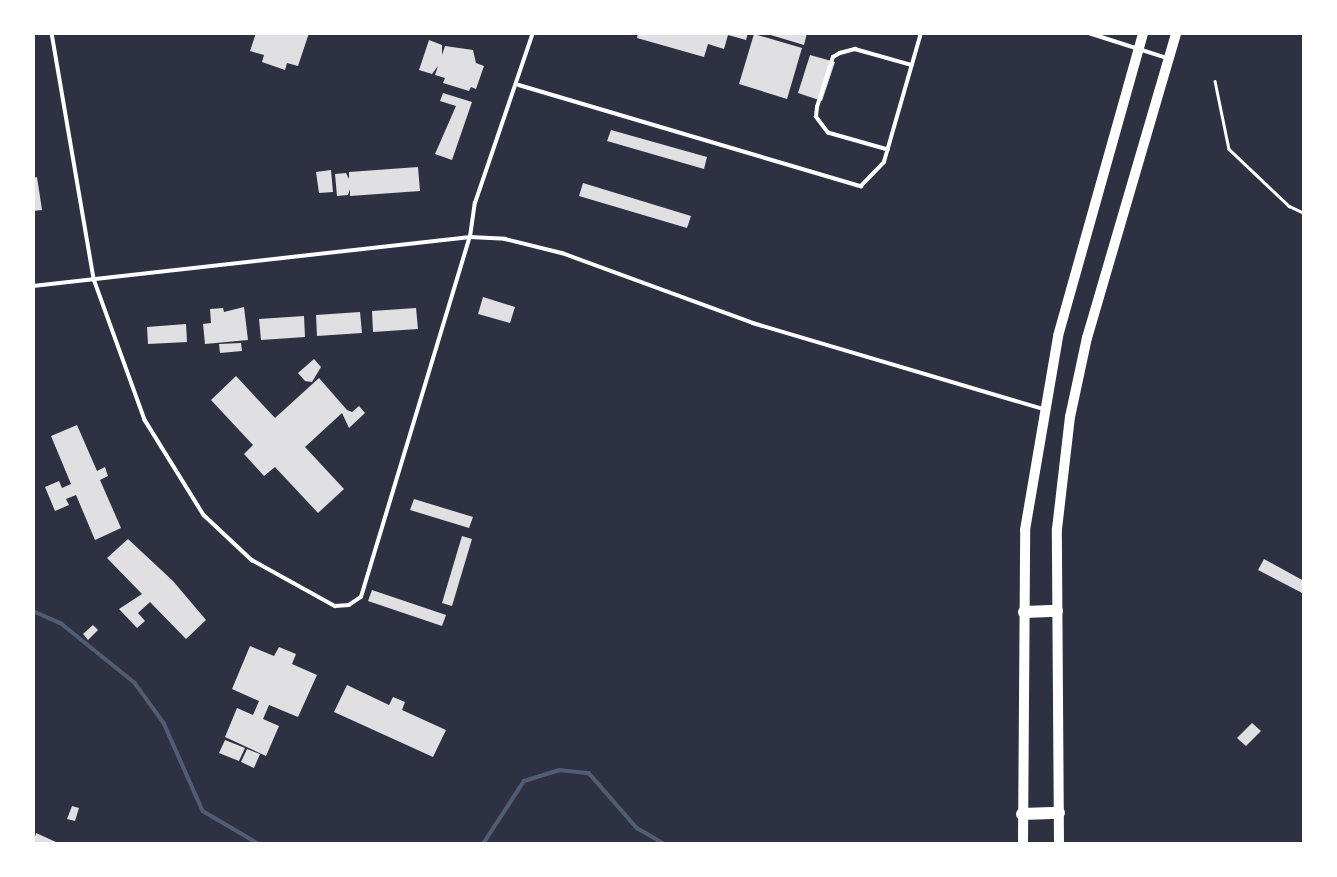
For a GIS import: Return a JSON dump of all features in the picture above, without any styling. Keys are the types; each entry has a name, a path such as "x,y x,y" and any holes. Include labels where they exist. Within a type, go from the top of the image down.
{"highway":[{"path":"1024,612 1057,611"},
{"path":"1022,814 1059,813"}],"main road":[{"path":"1023,844 1025,530 1043,409 1058,336 1143,33"},
{"path":"1059,844 1058,529 1070,417 1087,338 1176,33"}],"lane":[{"path":"51,33 94,279 145,420 204,515 251,561 335,606 349,606 361,597 470,237 475,203 519,85 533,33"},
{"path":"519,85 862,186 884,162 921,33"},
{"path":"1088,33 1168,58"},
{"path":"888,150 828,133 816,117 817,107 833,57 839,52 855,49 912,65"},
{"path":"33,286 470,237 505,239 562,253 753,323 1043,409"}],"path":[{"path":"1215,81 1229,149 1289,206 1304,213"}],"building":[{"path":"256,33 309,33 298,66 287,63 285,70 262,62 264,55 250,51"},
{"path":"638,33 748,33 746,40 728,35 724,49 708,44 704,57 637,38"},
{"path":"764,33 807,33 804,45"},
{"path":"754,34 802,48 787,99 739,84"},
{"path":"429,40 442,45 442,55 445,46 473,50 476,63 484,66 476,89 471,87 469,91 443,83 445,78 435,75 438,66 432,74 419,70"},
{"path":"810,55 835,62 822,101 798,93"},
{"path":"443,93 472,102 452,160 435,154 456,106 440,101"},
{"path":"611,130 707,157 704,169 607,141"},
{"path":"418,167 420,191 350,196 350,189 348,195 337,196 335,174 346,173 349,179 349,172"},
{"path":"331,170 333,192 319,193 316,172"},
{"path":"37,177 42,210 33,211 33,178"},
{"path":"583,183 691,216 687,228 579,196"},
{"path":"483,297 515,307 510,323 478,314"},
{"path":"244,307 248,340 205,344 203,324 211,323 210,309 223,308 224,312"},
{"path":"416,308 418,329 373,332 372,311"},
{"path":"360,312 362,333 317,336 316,315"},
{"path":"304,316 305,337 261,340 259,319"},
{"path":"186,324 187,342 148,344 147,327"},
{"path":"241,343 242,351 220,353 219,344"},
{"path":"314,359 321,367 312,382 305,381 298,373"},
{"path":"236,376 275,418 319,378 347,410 352,412 359,406 365,413 349,428 342,413 305,447 344,489 318,513 275,467 264,476 244,454 253,445 211,400"},
{"path":"77,425 97,471 105,467 108,476 100,480 121,528 95,540 76,495 66,499 69,505 55,511 45,487 59,481 62,488 71,484 51,436"},
{"path":"414,499 473,517 469,528 410,510"},
{"path":"462,536 472,539 452,606 442,603"},
{"path":"128,539 173,581 206,620 186,639 150,602 138,613 145,621 137,628 119,609 142,594 107,558"},
{"path":"1264,559 1304,581 1304,594 1258,570"},
{"path":"372,590 446,615 442,626 368,601"},
{"path":"93,625 98,630 88,640 83,634"},
{"path":"250,646 274,656 279,647 296,654 292,664 317,675 298,717 269,705 263,719 279,726 266,756 225,737 237,708 253,715 259,701 232,689"},
{"path":"347,685 389,705 393,697 405,702 402,710 446,730 433,757 334,712"},
{"path":"1252,723 1261,731 1246,746 1237,738"},
{"path":"225,740 245,748 239,761 219,753"},
{"path":"247,749 260,754 254,768 241,762"},
{"path":"72,806 79,808 75,821 67,819"},
{"path":"36,833 56,842 55,844 33,844"}],"waterway":[{"path":"33,611 62,624 135,683 164,723 203,811 259,844"},
{"path":"483,844 524,781 559,770 589,773 637,828 665,844"}]}
